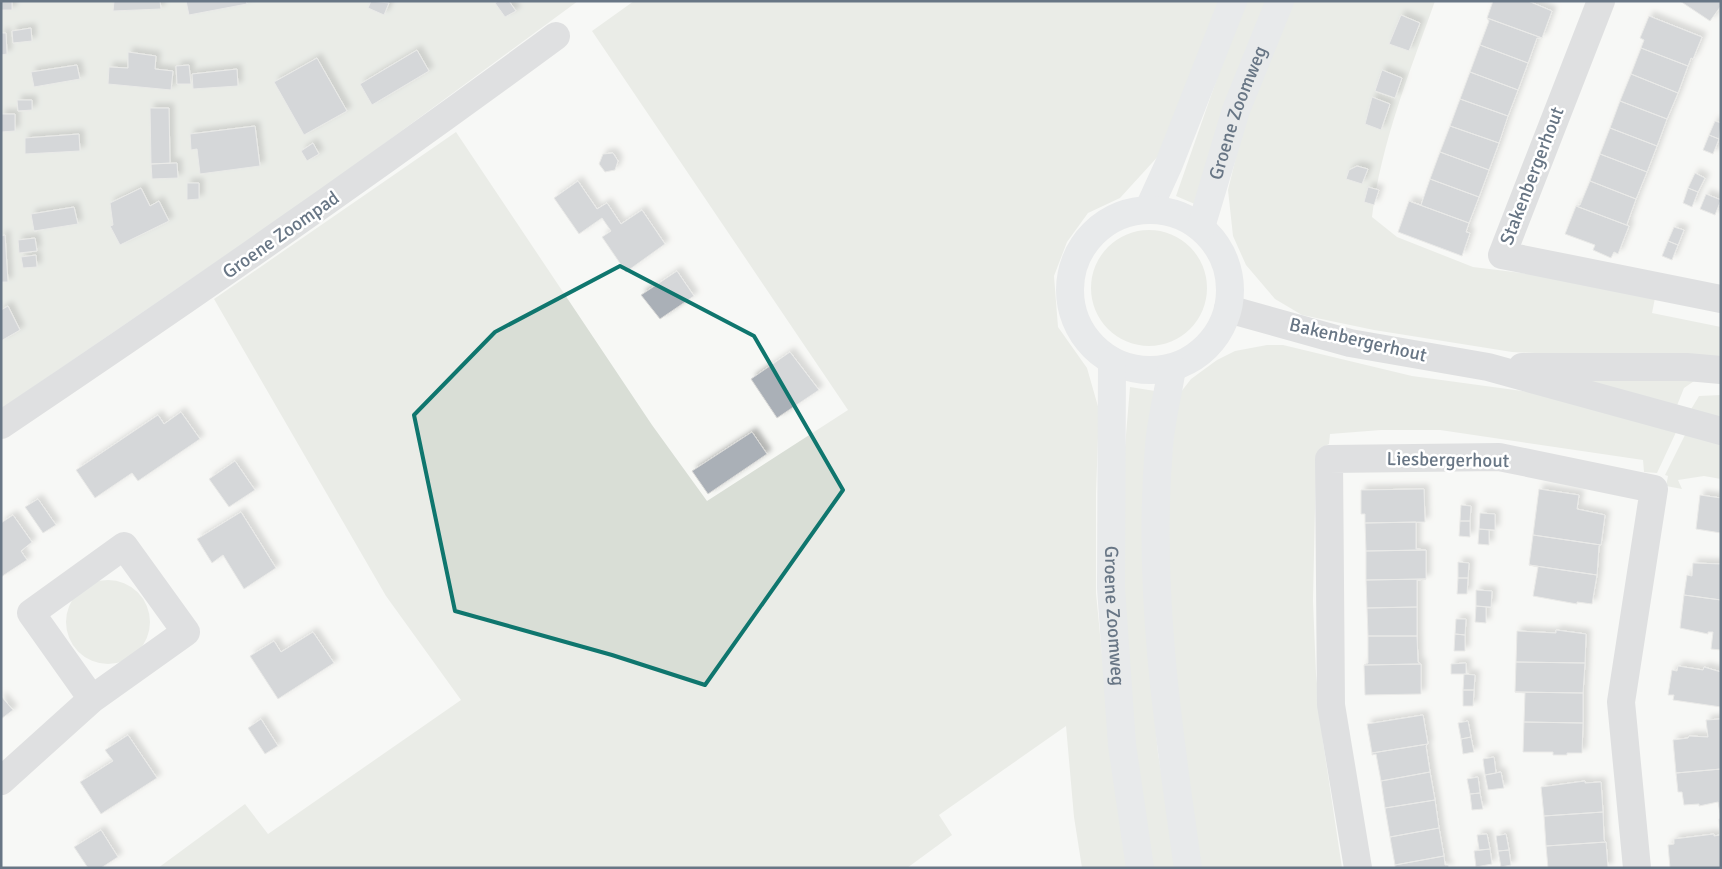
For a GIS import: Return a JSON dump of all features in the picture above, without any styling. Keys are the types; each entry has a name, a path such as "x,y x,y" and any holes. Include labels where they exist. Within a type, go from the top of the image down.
{"main road":[{"path":"1148,210 1169,164 1233,1"},
{"name":"Groene Zoomweg","path":"1201,227 1236,110 1280,1"},
{"path":"1148,210 1176,214 1201,227 1220,250 1230,279 1228,308 1217,335 1198,355 1172,368 1141,371 1112,361 1088,343 1074,317 1070,287 1076,258 1094,233 1119,216 1148,210"},
{"name":"Groene Zoomweg","path":"1112,361 1111,588 1122,745 1140,868"},
{"path":"1172,368 1159,446 1156,575 1167,722 1188,868"}],"street":[{"name":"Stakenbergerhout","path":"1601,1 1502,255 1721,299"},
{"name":"Groene Zoompad","path":"1,426 169,313 369,174 556,36"},
{"name":"Bakenbergerhout","path":"1228,308 1350,343 1488,367 1721,431"},
{"name":"Bakenbergerhout","path":"1488,367 1687,367 1721,370"},
{"name":"Liesbergerhout","path":"1358,868 1331,705 1329,459 1499,457 1654,489 1621,702 1637,868"},
{"path":"1,781 92,699 186,632 124,546 31,613 92,699"}],"highlighted area":[{"path":"620,266 754,336 843,490 705,685 612,655 455,611 414,415 495,332"}],"shaded area":[{"path":"1,1 578,1 320,191 1,409"},
{"path":"634,1 1220,1 1162,152 1120,198 1088,213 1067,242 1054,276 1058,327 1087,368 1099,410 1096,494 1096,593 1110,737 1128,868 1082,868 1074,817 1066,726 939,815 952,835 907,868 158,868 245,804 268,834 461,700 386,596 214,299 456,132 652,425 707,501 848,410 592,31"},
{"path":"1244,1 1269,1 1197,205 1176,196"},
{"path":"1289,1 1435,1 1389,135 1376,189 1372,217 1397,237 1473,267 1579,280 1655,298 1652,313 1721,327 1721,362 1512,352 1374,330 1302,315 1275,299 1246,265 1233,236 1228,190 1247,112"},
{"path":"1149,230 1171,234 1181,239 1190,247 1198,256 1203,266 1207,288 1203,310 1198,320 1190,329 1181,337 1171,342 1149,346 1127,342 1117,337 1108,329 1100,320 1095,310 1091,288 1095,266 1100,256 1108,247 1117,239 1127,234"},
{"path":"1267,345 1283,345 1412,376 1560,396 1678,428 1657,473 1644,472 1643,460 1440,430 1381,430 1330,434 1329,444 1320,451 1316,462 1313,601 1316,674 1323,742 1342,868 1199,868 1171,647 1166,519 1177,397 1191,379 1217,360 1235,351"},
{"path":"1545,376 1697,379 1684,388 1676,408"},
{"path":"1130,387 1155,391 1144,599 1158,753 1177,868 1153,868 1133,746 1122,588 1122,482"},
{"path":"1721,395 1721,421 1690,411 1699,396"},
{"path":"1687,431 1721,440 1721,479 1704,476 1678,480 1682,489 1666,486 1668,476 1665,475"},
{"path":"108,580 124,583 138,592 147,606 150,622 147,638 138,652 124,661 108,664 92,661 78,652 69,638 66,622 69,606 78,592 92,583"}],"building":[{"path":"1,1 12,1 12,10 1,10"},
{"path":"114,1 160,1 161,9 113,11"},
{"path":"186,1 246,1 247,4 189,15"},
{"path":"371,1 389,3 384,15 368,8"},
{"path":"498,1 509,1 516,11 505,17 495,3"},
{"path":"1493,1 1528,1 1552,11 1542,38 1487,18"},
{"path":"1680,1 1721,1 1721,6 1710,21"},
{"path":"1401,15 1420,23 1409,51 1389,44"},
{"path":"1649,16 1702,37 1688,66 1641,48 1644,40 1640,38"},
{"path":"1487,18 1542,38 1537,38 1528,63 1480,45 1489,21"},
{"path":"31,28 32,41 13,43 12,31"},
{"path":"1,33 6,33 7,54 1,55"},
{"path":"1480,45 1528,63 1518,90 1470,72"},
{"path":"1641,48 1688,66 1678,93 1631,74"},
{"path":"417,50 429,71 372,105 360,84"},
{"path":"128,52 156,56 155,69 173,71 171,90 108,84 109,67 128,68"},
{"path":"317,58 347,111 304,135 274,82"},
{"path":"77,65 80,79 34,87 31,72"},
{"path":"189,65 191,84 177,84 176,66"},
{"path":"237,69 238,86 193,89 192,74"},
{"path":"1382,70 1402,78 1395,98 1375,91"},
{"path":"1470,72 1518,90 1508,116 1460,99"},
{"path":"1631,74 1678,93 1667,119 1620,101"},
{"path":"1372,97 1390,104 1381,130 1365,124"},
{"path":"1460,99 1508,116 1499,143 1450,126"},
{"path":"17,100 32,100 32,110 18,111"},
{"path":"1620,101 1667,119 1657,146 1610,128"},
{"path":"150,108 169,108 170,163 151,164"},
{"path":"1,114 15,114 15,131 1,132"},
{"path":"1715,121 1721,123 1719,139 1709,135"},
{"path":"255,126 260,166 200,174 197,149 191,150 190,134"},
{"path":"1450,126 1499,143 1489,170 1440,152"},
{"path":"1610,128 1657,146 1647,172 1600,154"},
{"path":"79,134 80,151 25,154 25,138"},
{"path":"1709,135 1719,139 1713,154 1703,150"},
{"path":"313,143 319,154 307,161 301,151"},
{"path":"1440,152 1489,170 1479,197 1430,179"},
{"path":"613,153 618,161 615,170 605,172 599,164 603,154"},
{"path":"1600,154 1647,172 1636,199 1590,181"},
{"path":"177,163 178,178 152,179 151,164"},
{"path":"1357,166 1368,169 1362,184 1346,179 1349,170"},
{"path":"1695,173 1705,178 1698,192 1688,188"},
{"path":"1430,179 1479,197 1469,223 1409,201 1421,205"},
{"path":"578,181 597,209 607,203 621,224 642,210 665,244 626,272 602,237 611,231 602,218 579,234 554,198"},
{"path":"1590,181 1636,199 1627,224 1629,226 1576,206 1580,205"},
{"path":"187,183 199,183 199,199 187,200"},
{"path":"1368,187 1379,190 1374,205 1364,202"},
{"path":"141,188 150,206 159,201 169,221 120,245 110,226 113,225 110,203"},
{"path":"1688,188 1698,192 1692,207 1683,203"},
{"path":"1706,194 1721,200 1715,215 1700,209"},
{"path":"1409,201 1469,223 1466,232 1470,233 1462,256 1398,232"},
{"path":"1576,206 1629,226 1618,254 1614,252 1611,258 1593,250 1595,245 1565,234"},
{"path":"74,207 78,224 34,231 31,214"},
{"path":"1674,227 1684,230 1678,245 1668,241"},
{"path":"5,235 8,282 1,282 1,236"},
{"path":"35,238 37,251 19,253 18,240"},
{"path":"1668,241 1678,245 1672,260 1662,256"},
{"path":"36,255 37,267 23,268 21,257"},
{"path":"677,271 694,296 660,319 641,295"},
{"path":"8,306 20,330 1,341 1,310"},
{"path":"790,352 819,390 777,418 751,379"},
{"path":"181,412 200,439 138,481 132,473 95,498 76,470 158,415 164,424"},
{"path":"752,432 767,454 708,494 692,471"},
{"path":"235,461 255,490 229,507 209,479"},
{"path":"1424,489 1425,522 1365,523 1365,514 1361,514 1361,490"},
{"path":"1539,489 1579,495 1577,509 1605,515 1601,545 1533,535"},
{"path":"1700,495 1721,498 1721,533 1696,529"},
{"path":"38,499 56,525 43,533 25,507"},
{"path":"1461,505 1471,506 1470,521 1460,521"},
{"path":"241,512 276,568 244,589 223,555 212,563 197,539"},
{"path":"1480,513 1495,514 1495,530 1479,529"},
{"path":"13,515 32,542 21,551 27,560 1,577 1,523"},
{"path":"1460,521 1470,521 1470,537 1459,536"},
{"path":"1416,522 1416,549 1426,550 1366,551 1365,523"},
{"path":"1479,529 1489,530 1489,545 1478,544"},
{"path":"1533,535 1601,545 1599,546 1597,575 1529,565"},
{"path":"1426,550 1426,579 1366,580 1366,551"},
{"path":"1458,562 1469,563 1468,578 1458,578"},
{"path":"1693,563 1721,564 1721,600 1684,595 1687,575 1692,576"},
{"path":"1529,565 1597,575 1592,604 1577,602 1577,604 1533,596 1538,567"},
{"path":"1458,578 1468,578 1467,594 1457,594"},
{"path":"1426,579 1417,580 1417,607 1367,608 1366,580"},
{"path":"1476,590 1492,591 1491,607 1476,606"},
{"path":"1684,595 1721,600 1721,650 1711,649 1713,632 1708,632 1708,634 1680,628"},
{"path":"1476,606 1486,607 1486,623 1475,622"},
{"path":"1417,607 1417,636 1368,636 1367,608"},
{"path":"1456,619 1466,619 1465,635 1455,634"},
{"path":"1556,630 1586,634 1585,663 1516,662 1517,631 1556,633"},
{"path":"313,632 334,663 278,699 250,656 274,641 281,652"},
{"path":"1455,634 1465,635 1465,651 1454,651"},
{"path":"1368,636 1417,636 1418,662 1421,664 1364,665 1368,663"},
{"path":"1516,662 1585,663 1583,693 1515,692"},
{"path":"1466,663 1466,674 1451,674 1451,664"},
{"path":"1421,664 1421,694 1365,695 1364,665"},
{"path":"1678,666 1703,670 1704,667 1721,672 1721,707 1673,700 1674,695 1668,695 1672,670 1677,671"},
{"path":"1464,674 1475,675 1474,690 1463,690"},
{"path":"1463,690 1474,690 1473,706 1463,706"},
{"path":"1515,692 1583,693 1583,723 1524,722 1525,693"},
{"path":"1,696 13,710 1,719"},
{"path":"1423,715 1428,744 1372,753 1367,724"},
{"path":"261,719 278,746 265,754 248,728"},
{"path":"1721,719 1721,769 1676,773 1673,740 1688,738 1689,736 1708,737 1706,720"},
{"path":"1468,721 1471,737 1461,739 1458,723"},
{"path":"1524,722 1583,723 1582,753 1553,755 1553,752 1523,752"},
{"path":"128,735 157,778 101,814 80,782 113,761 105,750"},
{"path":"1471,737 1474,752 1463,754 1461,739"},
{"path":"1428,744 1426,746 1430,772 1381,781 1376,754 1372,755 1372,753"},
{"path":"1494,757 1496,773 1485,775 1483,759"},
{"path":"1721,769 1721,819 1718,802 1699,806 1699,804 1684,805 1682,792 1678,792 1676,773"},
{"path":"1430,772 1435,800 1385,808 1381,781"},
{"path":"1501,772 1504,788 1488,790 1485,775"},
{"path":"1478,777 1480,793 1470,794 1467,779"},
{"path":"1585,781 1585,783 1601,782 1603,812 1544,816 1541,787"},
{"path":"1480,793 1483,809 1472,810 1470,794"},
{"path":"1435,800 1439,828 1390,837 1385,808"},
{"path":"1603,812 1604,840 1606,842 1546,846 1544,816"},
{"path":"1719,819 1721,819 1721,868 1670,868 1668,845 1674,844 1674,839 1714,834 1714,836 1720,835"},
{"path":"1439,828 1444,856 1395,865 1390,837"},
{"path":"101,830 118,857 101,868 88,868 74,847"},
{"path":"1487,834 1490,849 1479,850 1477,835"},
{"path":"1506,834 1509,850 1498,851 1496,836"},
{"path":"1606,842 1608,868 1548,868 1546,846"},
{"path":"1490,849 1492,864 1476,867 1474,851"},
{"path":"1509,850 1511,865 1501,867 1498,851"},
{"path":"1444,856 1445,865 1448,865 1449,868 1395,868 1395,865"}]}
